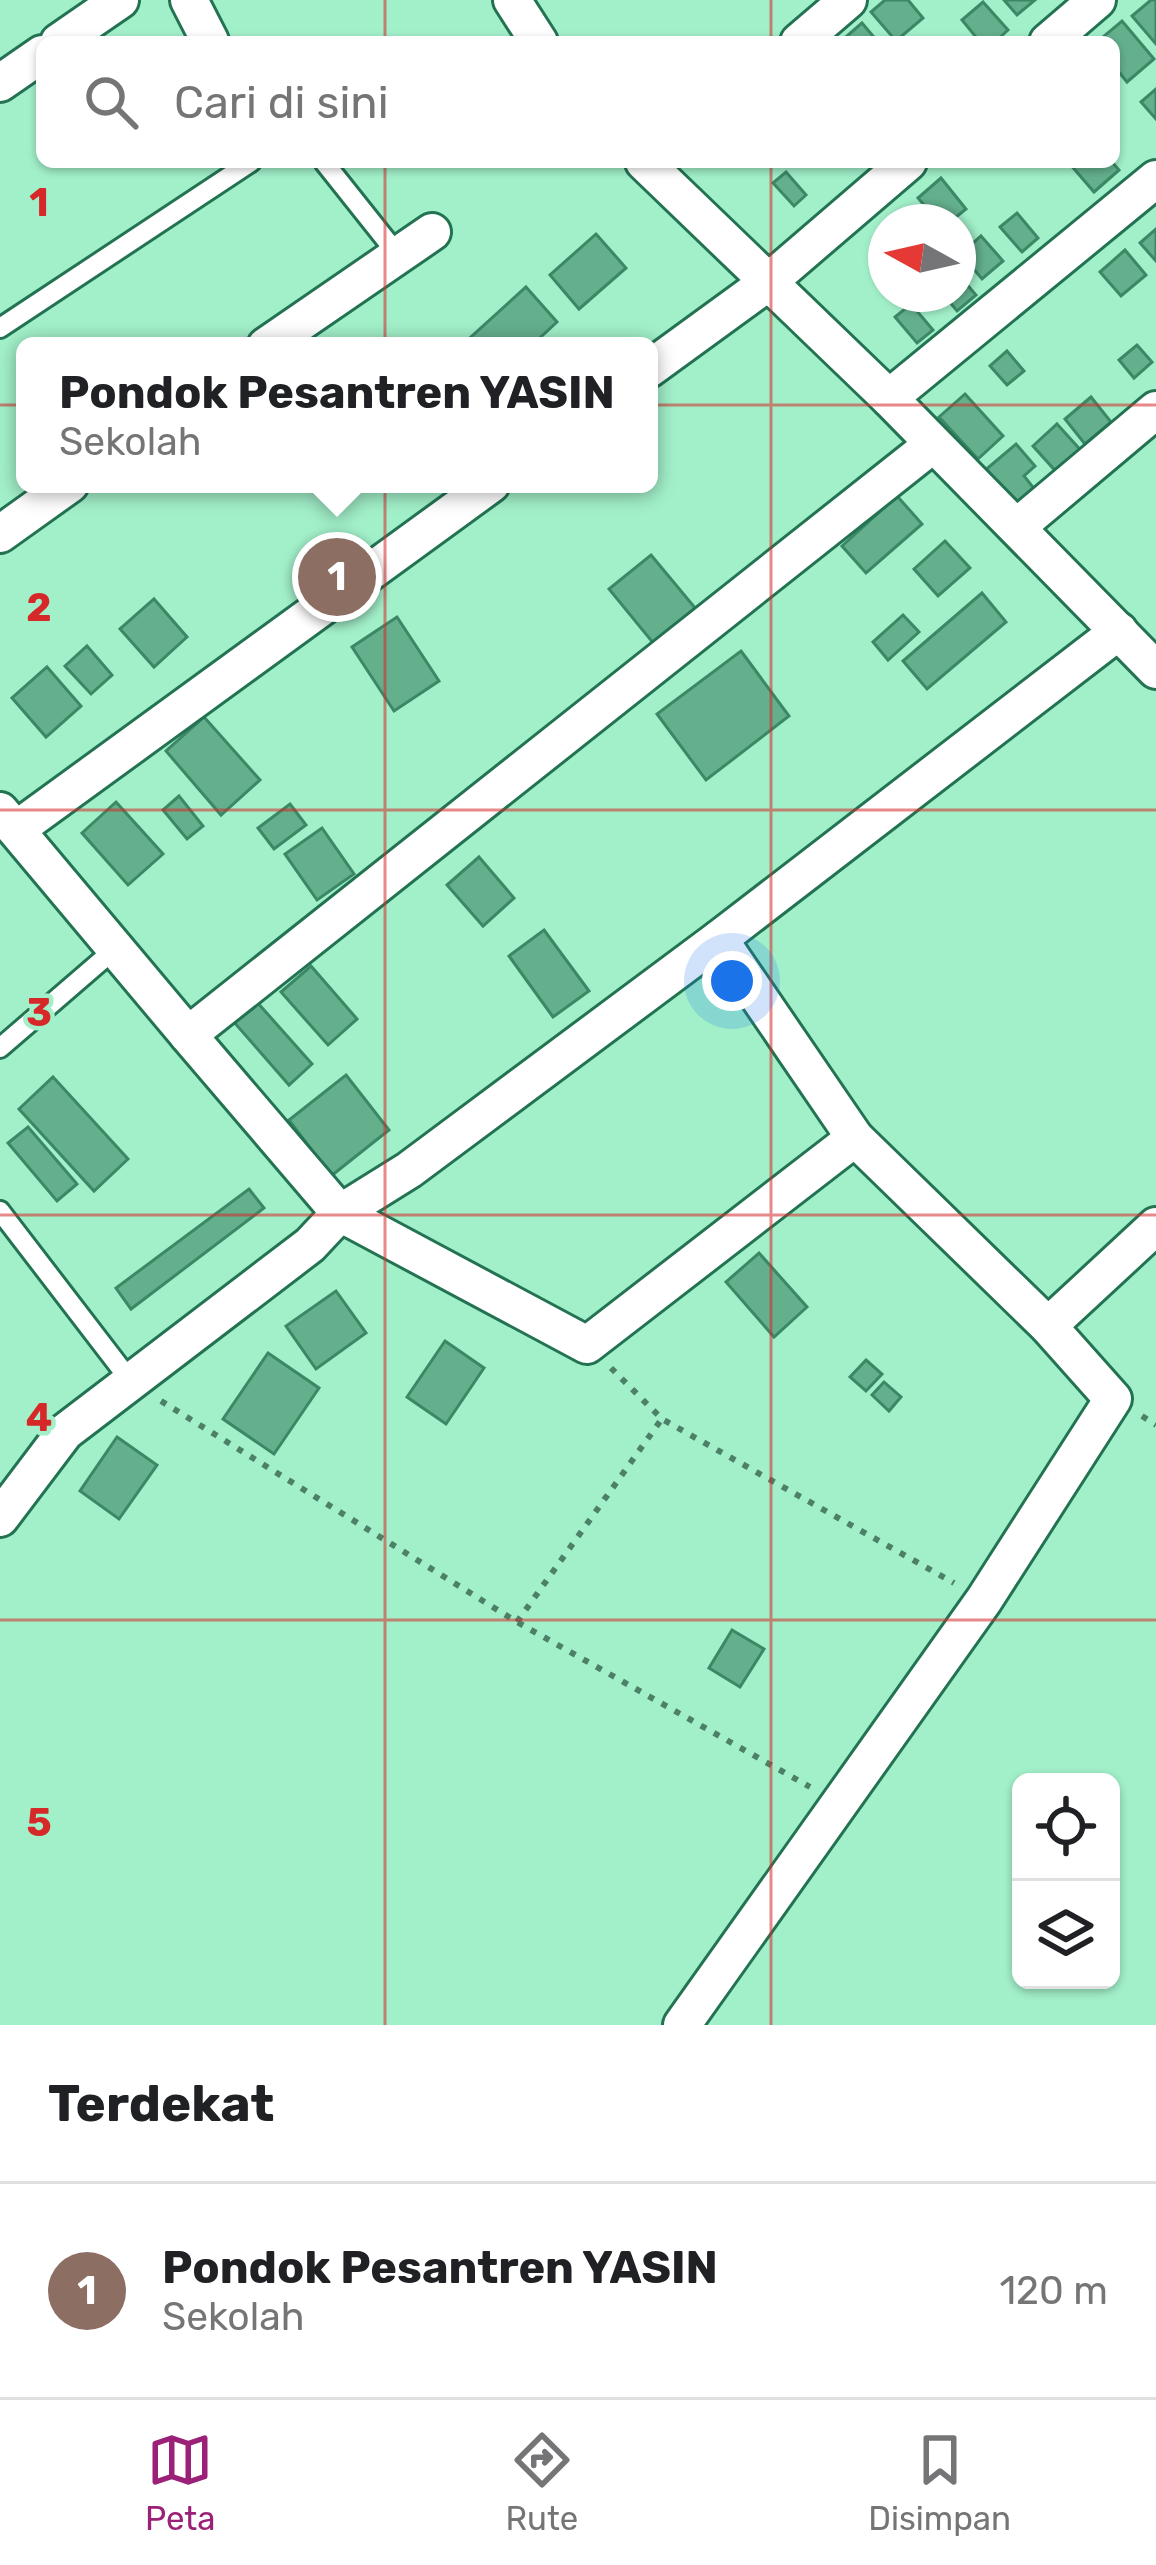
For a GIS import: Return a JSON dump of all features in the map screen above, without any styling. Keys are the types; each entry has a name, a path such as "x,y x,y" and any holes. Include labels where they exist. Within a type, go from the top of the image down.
{"street":[{"path":"68,36 120,0"},
{"path":"189,0 207,36"},
{"path":"512,0 535,36"},
{"path":"806,36 848,0"},
{"path":"1055,36 1097,0"},
{"path":"0,83 36,58"},
{"path":"655,168 767,283 890,398 1156,670"},
{"path":"658,362 767,283 901,168"},
{"path":"890,398 1156,179"},
{"path":"279,337 432,232"},
{"path":"1017,527 1156,410"},
{"path":"188,1035 932,445"},
{"path":"0,534 57,493"},
{"path":"478,493 9,820 340,1213 587,1345 855,1138"},
{"path":"0,1517 65,1432 310,1245 340,1213 409,1170 719,939 1119,631"},
{"path":"682,2025 984,1600 1113,1399 1048,1325 855,1138 719,939"},
{"path":"1048,1325 1156,1226"}],"lane":[{"path":"0,328 242,168"},
{"path":"329,168 398,255"},
{"path":"0,1048 116,948"},
{"path":"0,1211 131,1382"}],"path":[{"path":"587,1345 662,1419 984,1600"},
{"path":"131,1382 517,1622 839,1803"},
{"path":"517,1622 662,1419"}],"building":[{"path":"885,0 908,0 923,18 902,36 892,36 871,12"},
{"path":"1004,0 1035,0 1017,15"},
{"path":"1156,0 1156,44 1132,16"},
{"path":"983,2 1008,30 1002,36 975,36 962,20"},
{"path":"1122,21 1154,59 1127,82 1120,73 1120,36 1104,36"},
{"path":"862,23 873,36 847,36"},
{"path":"1156,89 1156,119 1141,102"},
{"path":"1073,168 1117,168 1119,170 1094,192"},
{"path":"786,172 806,195 794,206 773,183"},
{"path":"941,178 962,204 923,204 918,198"},
{"path":"1017,213 1038,238 1022,252 1000,227"},
{"path":"1156,229 1156,261 1140,243"},
{"path":"596,234 626,268 579,309 550,275"},
{"path":"981,236 1003,261 982,279 976,272 976,240"},
{"path":"1125,250 1146,275 1121,296 1100,272"},
{"path":"526,287 557,322 541,337 471,337"},
{"path":"918,312 933,330 917,343 895,317"},
{"path":"1137,345 1152,362 1134,378 1119,360"},
{"path":"1007,351 1024,371 1007,385 990,366"},
{"path":"965,394 1003,436 978,459 939,417"},
{"path":"1091,397 1111,422 1085,444 1065,419"},
{"path":"1057,424 1085,455 1061,477 1033,446"},
{"path":"1016,444 1035,466 1024,476 1036,491 1015,509 983,472"},
{"path":"897,496 922,524 866,573 842,546"},
{"path":"945,541 970,568 938,596 914,569"},
{"path":"651,555 696,609 654,644 609,589"},
{"path":"982,593 1006,622 927,689 903,661"},
{"path":"154,599 187,637 154,667 120,629"},
{"path":"903,615 919,632 888,660 873,642"},
{"path":"397,617 439,681 394,711 352,647"},
{"path":"87,646 112,675 91,694 65,666"},
{"path":"741,651 789,716 706,780 657,714"},
{"path":"47,667 81,706 46,737 12,698"},
{"path":"204,717 260,780 221,815 166,751"},
{"path":"179,796 203,826 187,839 163,810"},
{"path":"116,802 163,854 128,885 82,833"},
{"path":"290,804 306,825 274,849 258,828"},
{"path":"322,828 354,874 317,900 285,854"},
{"path":"479,857 514,898 483,926 447,885"},
{"path":"544,930 589,991 553,1017 509,956"},
{"path":"311,966 357,1019 328,1045 281,992"},
{"path":"256,1001 312,1064 289,1085 233,1021"},
{"path":"346,1075 389,1130 331,1176 289,1120"},
{"path":"53,1077 128,1159 94,1191 19,1109"},
{"path":"28,1127 77,1184 57,1201 8,1143"},
{"path":"249,1189 264,1208 131,1309 116,1288"},
{"path":"759,1253 807,1307 774,1337 726,1282"},
{"path":"336,1291 366,1333 316,1369 286,1326"},
{"path":"445,1341 484,1368 446,1424 407,1397"},
{"path":"268,1353 319,1388 274,1454 223,1419"},
{"path":"866,1360 882,1374 866,1391 850,1377"},
{"path":"884,1382 901,1397 889,1411 872,1395"},
{"path":"117,1437 157,1465 119,1519 80,1491"},
{"path":"732,1630 764,1649 740,1687 709,1668"}],"place":[{"name":"Pondok Pesantren YASIN","path":"337,577"}]}
